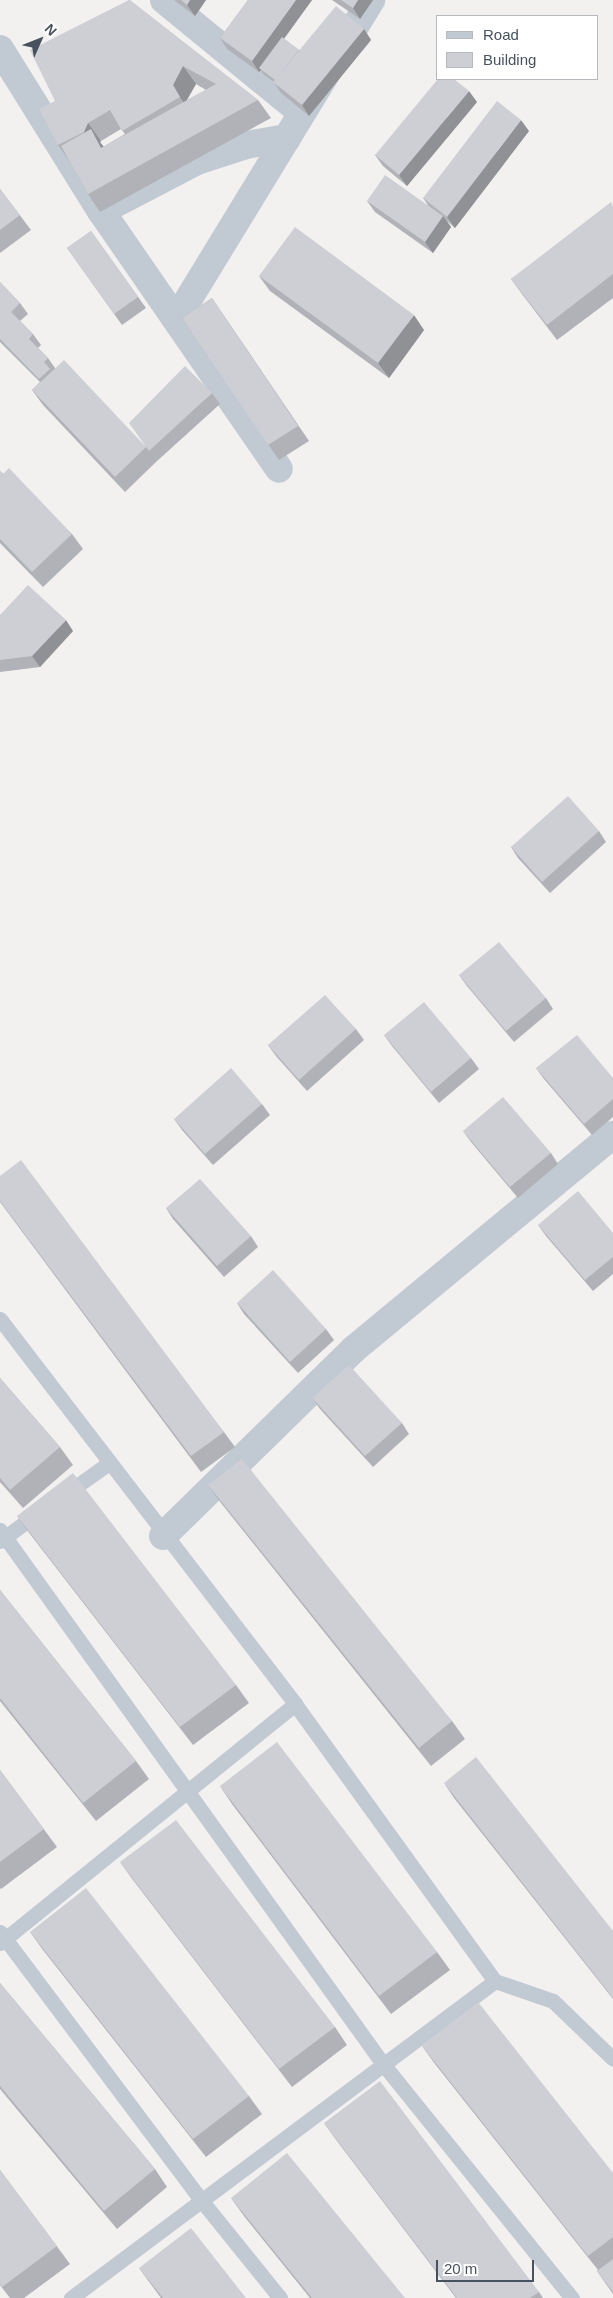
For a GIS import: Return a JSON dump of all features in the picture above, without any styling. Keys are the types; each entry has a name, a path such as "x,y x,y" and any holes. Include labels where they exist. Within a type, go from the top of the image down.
{"street":[{"path":"164,0 302,113"},
{"path":"178,318 371,0"},
{"path":"0,49 101,211 178,318 279,469"},
{"path":"101,211 197,161 246,145 287,138"},
{"path":"163,1536 354,1349 613,1135"}],"lane":[{"path":"0,1319 163,1536 295,1704 495,1981 553,2001 613,2059"},
{"path":"109,1463 2,1536 188,1791 383,2064 572,2298"},
{"path":"280,2298 201,2200 2,1938 295,1704"},
{"path":"71,2298 495,1981"}],"building":[{"path":"129,0 258,100 88,194 61,146 91,129 101,148 216,84 183,66 173,85 180,97 122,131 110,110 88,123 84,132 58,145 39,109 55,101 30,50"},
{"path":"181,0 190,0 187,5"},
{"path":"248,0 296,0 252,61 220,38"},
{"path":"341,0 358,0 353,8"},
{"path":"336,6 364,29 302,105 273,82"},
{"path":"282,37 299,50 275,80 259,68"},
{"path":"437,80 455,80 469,91 399,175 375,155"},
{"path":"497,101 521,120 447,217 423,198"},
{"path":"385,175 443,216 425,242 367,201"},
{"path":"0,189 20,215 0,230"},
{"path":"611,202 613,206 613,274 547,325 511,279"},
{"path":"295,227 414,315 378,363 259,276"},
{"path":"91,231 138,297 114,314 67,248"},
{"path":"0,282 20,303 11,312 33,334 29,339 48,358 44,362 50,369 39,379 0,339"},
{"path":"212,298 298,426 268,445 182,318"},
{"path":"64,360 146,447 115,477 32,390"},
{"path":"185,366 212,393 149,451 129,423"},
{"path":"9,468 72,534 32,572 0,539 0,477"},
{"path":"28,585 66,620 32,656 0,660 0,615"},
{"path":"568,796 599,831 542,882 511,847"},
{"path":"499,942 546,998 506,1031 459,975"},
{"path":"325,995 356,1029 299,1080 268,1045"},
{"path":"424,1002 471,1058 431,1092 384,1035"},
{"path":"577,1035 613,1078 613,1099 584,1124 536,1068"},
{"path":"231,1068 262,1104 205,1154 174,1119"},
{"path":"503,1097 551,1153 510,1187 463,1131"},
{"path":"21,1160 224,1432 191,1456 0,1201 0,1176"},
{"path":"200,1179 251,1236 217,1266 166,1208"},
{"path":"578,1191 613,1233 613,1257 585,1280 538,1225"},
{"path":"273,1270 326,1329 290,1362 237,1303"},
{"path":"349,1365 402,1423 365,1456 312,1398"},
{"path":"0,1378 60,1447 10,1490 0,1478"},
{"path":"242,1459 452,1721 419,1748 208,1485"},
{"path":"73,1473 236,1685 180,1727 17,1516"},
{"path":"0,1590 136,1761 83,1803 0,1698"},
{"path":"277,1742 437,1952 379,1996 220,1786"},
{"path":"476,1757 613,1931 613,1998 444,1783"},
{"path":"0,1770 44,1829 0,1862"},
{"path":"176,1820 335,2027 279,2069 120,1862"},
{"path":"86,1888 249,2096 193,2139 30,1932"},
{"path":"0,1983 155,2169 104,2211 0,2086"},
{"path":"478,2002 613,2173 613,2237 588,2256 422,2046"},
{"path":"380,2081 539,2292 530,2298 457,2298 324,2123"},
{"path":"287,2153 405,2298 312,2298 231,2198"},
{"path":"0,2170 57,2246 2,2287 0,2284"},
{"path":"191,2228 246,2298 163,2298 139,2268"},
{"path":"613,2259 613,2292 597,2271"}]}
